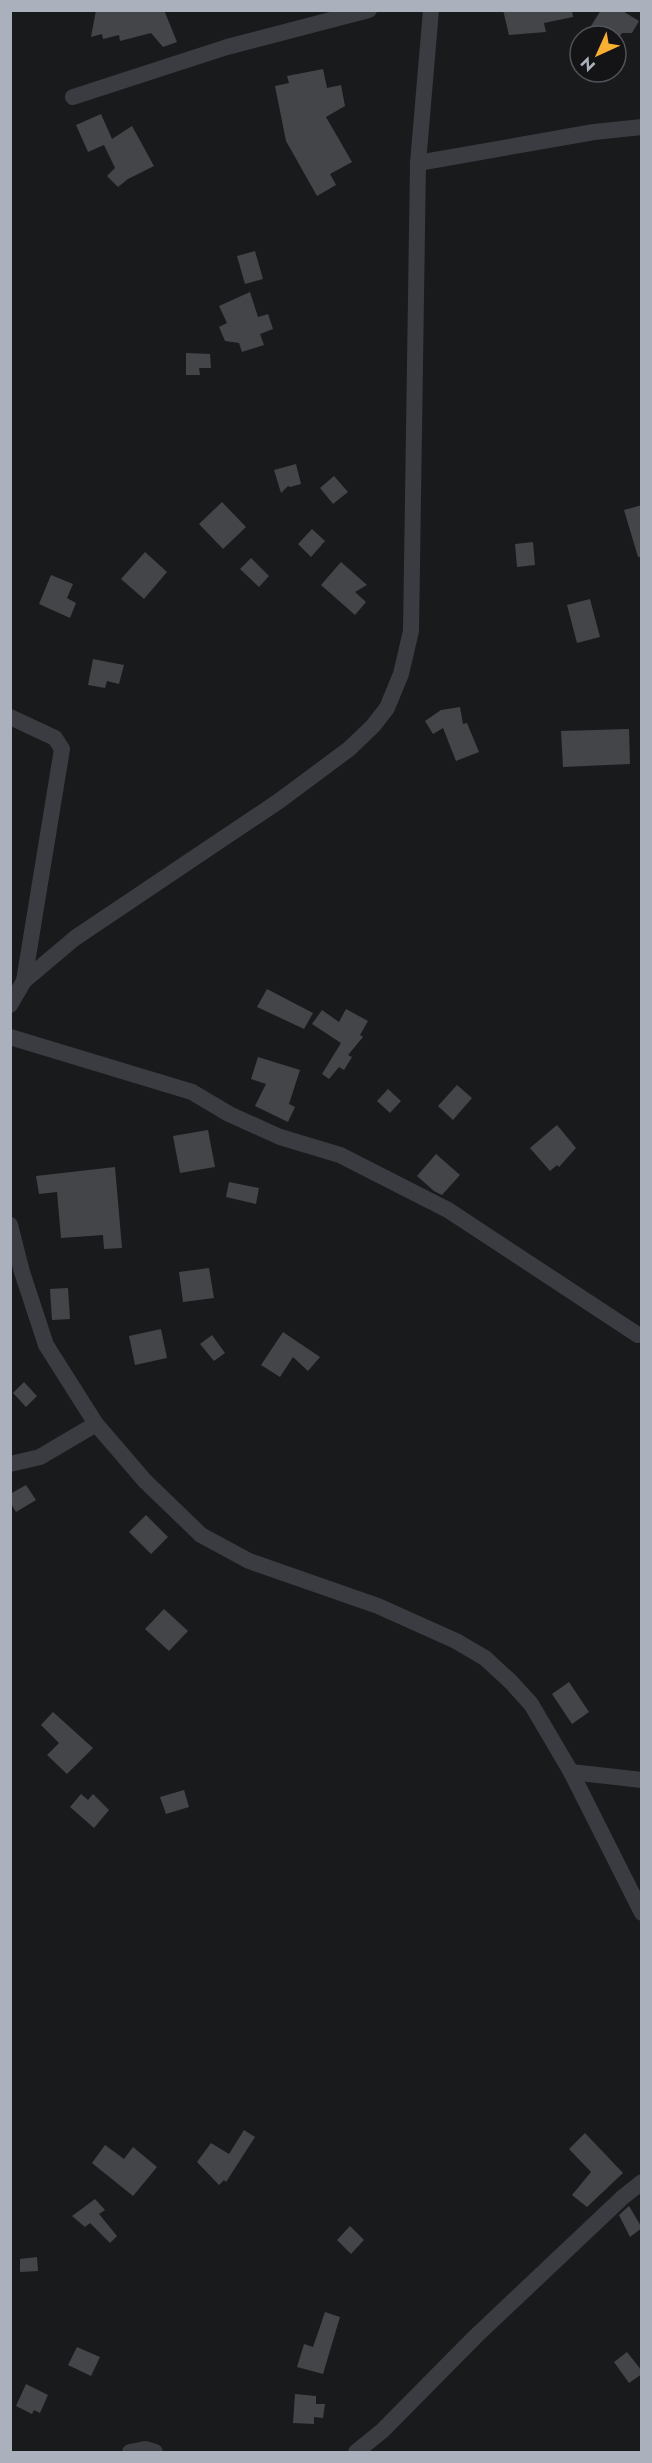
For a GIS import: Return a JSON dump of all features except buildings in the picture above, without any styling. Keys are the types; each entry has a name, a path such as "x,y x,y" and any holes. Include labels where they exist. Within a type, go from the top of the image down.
{"street":[{"path":"73,97 227,47 369,10"},
{"path":"10,1005 24,981 75,938 279,801 349,749 373,726 387,708 401,674 411,631 418,163 431,10"},
{"path":"418,163 594,132 642,127"},
{"path":"10,717 55,738 62,748 24,981"},
{"path":"10,1037 192,1092 229,1114 280,1137 340,1155 448,1210 638,1335"},
{"path":"10,1225 22,1272 46,1346 96,1424 145,1481 201,1535 249,1562 378,1606 456,1641 485,1658 531,1704 572,1772 642,1914"},
{"path":"10,1464 40,1456 96,1424"},
{"path":"572,1772 642,1780"},
{"path":"356,2452 382,2431 476,2336 614,2205 642,2182"},
{"path":"130,2452 145,2449 155,2452"}]}
